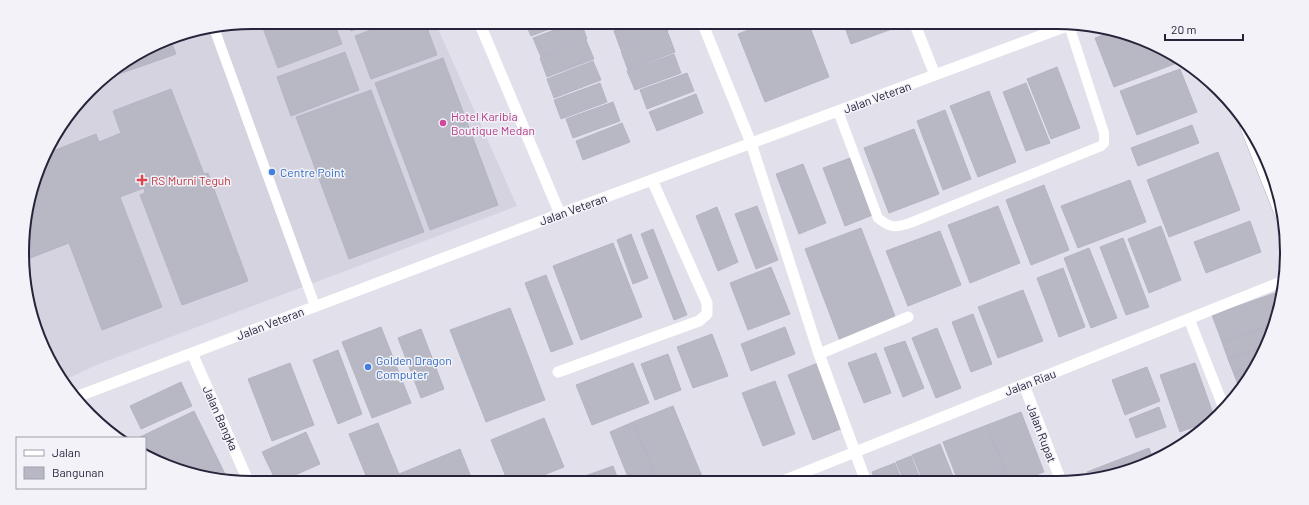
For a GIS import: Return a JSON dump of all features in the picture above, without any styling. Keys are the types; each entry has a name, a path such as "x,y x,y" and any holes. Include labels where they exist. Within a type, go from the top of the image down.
{"street":[{"path":"483,29 560,214"},
{"path":"705,29 751,143 820,354 864,476"},
{"path":"917,29 935,75"},
{"name":"Jalan Veteran","path":"80,395 560,214 1059,29"},
{"path":"558,372 699,321 707,314 707,303 652,180"},
{"name":"Jalan Riau","path":"795,476 1278,283"},
{"path":"820,354 908,317"},
{"path":"1189,319 1222,403"},
{"name":"Jalan Bangka","path":"192,353 246,476"},
{"name":"Jalan Rupat","path":"1024,384 1059,476"}],"lane":[{"path":"838,111 878,218 886,225 898,227 910,223 1101,146 1104,143 1104,133 1071,29"},
{"path":"215,32 315,306"}],"shaded area":[{"name":"Centre Point","path":"238,29 438,29 517,206 99,364 68,378 52,351 41,324 33,296 29,267 29,238 33,209 46,167 67,128 94,94 116,75 154,52 181,41 209,33"}],"building":[{"path":"263,29 337,29 342,44 278,68"},
{"path":"373,29 428,29 437,55 371,79 355,36"},
{"path":"528,29 550,29 531,36"},
{"path":"557,29 583,29 587,39 541,57 533,38"},
{"path":"619,29 667,29 668,32 621,50 614,31"},
{"path":"751,29 811,29 829,77 765,102 738,34"},
{"path":"846,29 892,29 851,44"},
{"path":"668,33 675,52 628,70 621,51"},
{"path":"1105,34 1128,41 1155,52 1175,64 1114,87 1095,38"},
{"path":"586,40 594,59 547,77 540,58"},
{"path":"172,44 176,54 116,75 141,59"},
{"path":"345,52 359,90 291,116 277,77"},
{"path":"674,54 681,73 635,90 627,71"},
{"path":"443,58 498,205 430,230 375,83"},
{"path":"593,61 601,80 554,98 547,79"},
{"path":"1057,67 1080,128 1051,139 1027,79"},
{"path":"1180,69 1197,112 1137,135 1120,91"},
{"path":"687,73 694,91 647,109 640,90"},
{"path":"600,83 607,102 561,119 554,100"},
{"path":"1026,83 1050,143 1026,151 1003,92"},
{"name":"RS Murni Teguh","path":"171,89 204,174 208,173 248,281 182,305 140,195 145,193 144,188 120,197 162,307 102,330 69,243 29,258 29,238 33,209 41,181 54,151 96,134 99,142 121,133 113,111"},
{"path":"371,90 424,232 349,259 296,117"},
{"path":"989,91 1016,162 978,177 950,106"},
{"path":"696,94 703,113 657,131 649,112"},
{"path":"613,102 620,121 573,138 566,119"},
{"path":"945,110 971,179 943,190 917,121"},
{"path":"622,123 630,142 583,160 576,141"},
{"path":"1192,125 1199,143 1138,166 1131,148"},
{"path":"914,129 939,194 889,213 864,148"},
{"path":"1218,152 1240,210 1169,237 1147,180"},
{"path":"853,157 875,214 845,226 823,168"},
{"path":"803,164 826,223 799,234 776,174"},
{"path":"1130,180 1146,222 1078,248 1061,206"},
{"path":"1044,185 1069,250 1031,265 1006,200"},
{"path":"757,206 778,260 756,269 735,214"},
{"path":"998,206 1020,263 970,283 948,225"},
{"path":"717,207 738,262 718,271 696,216"},
{"path":"1250,221 1261,252 1206,273 1194,242"},
{"path":"1161,226 1181,280 1149,293 1128,239"},
{"path":"861,228 896,319 840,341 805,249"},
{"path":"653,229 687,315 674,320 641,234"},
{"path":"940,231 961,285 908,306 886,251"},
{"path":"631,234 648,278 633,284 617,240"},
{"path":"1123,238 1149,307 1126,315 1100,247"},
{"path":"613,243 642,317 581,340 553,266"},
{"path":"1089,248 1117,318 1091,328 1064,258"},
{"path":"771,267 790,314 748,330 730,283"},
{"path":"1063,268 1085,327 1059,337 1037,278"},
{"path":"546,275 573,344 551,352 525,283"},
{"path":"1023,290 1043,341 998,358 978,307"},
{"path":"1275,293 1276,296 1268,325 1222,342 1212,315"},
{"path":"510,308 545,400 486,422 450,330"},
{"path":"973,314 992,364 971,372 952,322"},
{"path":"1268,325 1258,348 1228,359 1222,342"},
{"path":"381,327 411,403 372,418 342,342"},
{"path":"785,327 795,354 751,371 741,344"},
{"path":"937,328 961,388 936,398 912,338"},
{"path":"421,329 444,389 421,398 398,338"},
{"path":"712,334 728,376 693,388 677,347"},
{"path":"905,341 924,388 903,397 884,348"},
{"path":"1258,348 1247,370 1234,374 1228,359"},
{"path":"338,350 362,414 338,424 313,360"},
{"path":"876,353 891,393 864,403 848,363"},
{"path":"668,354 681,390 655,400 641,364"},
{"path":"290,363 314,425 272,441 248,379"},
{"path":"633,363 649,403 592,425 576,385"},
{"path":"818,363 843,428 813,440 788,375"},
{"path":"1195,363 1213,413 1199,425 1180,432 1160,375"},
{"path":"1147,367 1160,401 1125,415 1112,380"},
{"path":"1247,370 1238,384 1234,374"},
{"path":"775,381 795,434 763,446 742,393"},
{"path":"181,382 192,406 141,429 130,406"},
{"path":"673,406 702,476 656,476 633,422"},
{"path":"1159,407 1166,427 1136,438 1129,419"},
{"path":"194,411 225,474 209,472 167,459 146,449 146,437 140,437"},
{"path":"1021,412 1044,472 1033,476 1007,476 987,425"},
{"path":"544,418 564,467 541,476 506,476 491,440"},
{"path":"633,422 656,476 628,476 610,432"},
{"path":"378,423 399,474 460,449 471,476 366,476 349,434"},
{"path":"987,425 1007,476 956,476 943,442"},
{"path":"306,432 320,464 293,476 274,476 262,452"},
{"path":"940,444 953,476 921,476 912,455"},
{"path":"1149,448 1152,455 1128,464 1100,472 1088,474 1087,472"},
{"path":"911,456 919,476 902,476 896,462"},
{"path":"895,463 900,476 874,476 872,472"},
{"path":"613,466 617,476 589,476"}],"place":[{"name":"Hotel Karibia Boutique Medan","path":"443,123"},
{"name":"Centre Point","path":"272,172"},
{"name":"RS Murni Teguh","path":"142,180"},
{"name":"Golden Dragon Computer","path":"368,367"}]}
